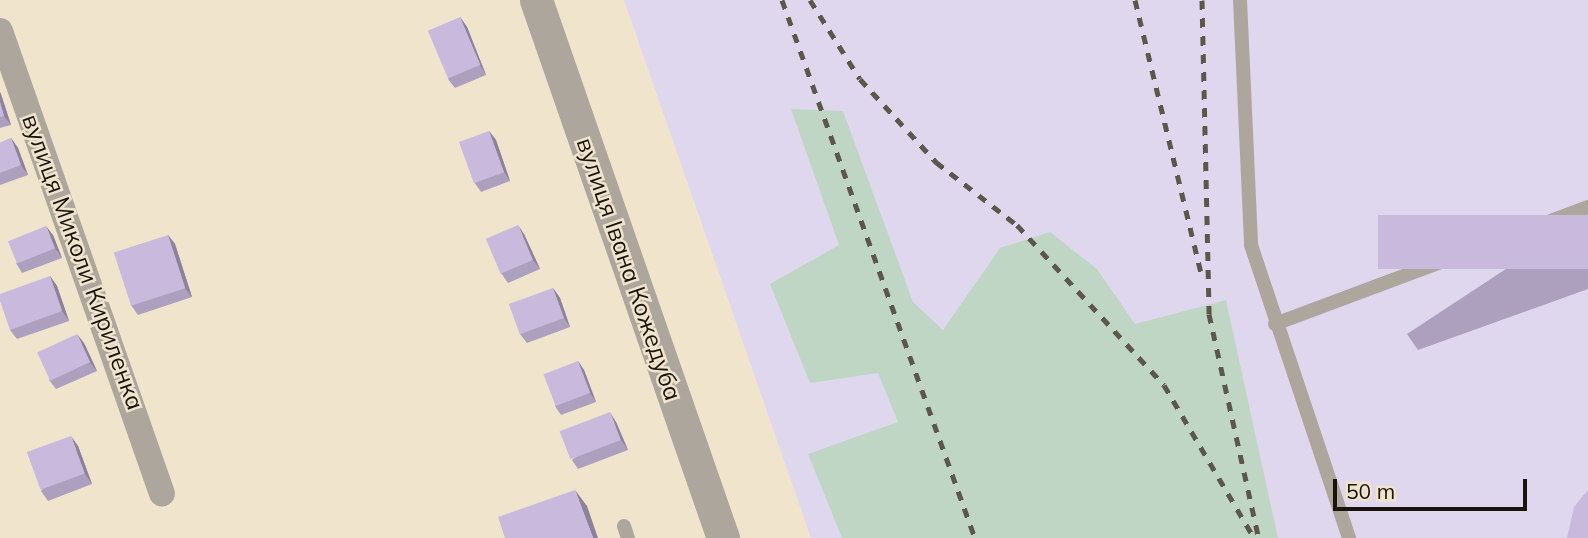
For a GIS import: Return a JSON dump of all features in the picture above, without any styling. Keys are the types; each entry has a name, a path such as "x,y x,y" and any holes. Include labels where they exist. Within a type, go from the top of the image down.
{"street":[{"name":"вулиця Івана Кожедуба","path":"536,0 723,538"},
{"name":"вулиця Миколи Кириленка","path":"0,32 162,493"}],"lane":[{"path":"1240,0 1251,245 1275,324 1349,538"},
{"path":"1275,324 1588,207"}],"shaded area":[{"path":"624,0 1588,0 1588,538 811,538"}],"green space":[{"path":"791,109 843,111 913,302 943,330 1000,248 1050,232 1097,269 1135,324 1226,300 1278,538 842,538 808,454 898,422 878,373 810,383 770,284 839,245"}],"building":[{"path":"460,17 480,65 448,79 428,31"},
{"path":"489,131 504,172 474,183 459,142"},
{"path":"11,138 21,165 0,173 0,143"},
{"path":"1378,215 1588,215 1588,269 1378,269"},
{"path":"518,225 533,260 501,274 486,239"},
{"path":"46,226 55,248 17,264 8,241"},
{"path":"168,235 185,288 131,306 114,253"},
{"path":"50,276 62,311 10,330 0,294"},
{"path":"553,288 564,318 520,334 509,304"},
{"path":"77,334 90,362 50,381 37,353"},
{"path":"578,361 590,393 556,406 543,374"},
{"path":"610,412 621,440 570,459 560,431"},
{"path":"71,436 85,474 41,490 27,452"},
{"path":"575,490 593,538 505,538 498,517"},
{"path":"1588,491 1588,538 1567,538 1574,507"}],"railway":[{"path":"782,0 975,538"},
{"path":"810,0 860,79 936,162 1017,225 1164,385 1254,538"},
{"path":"1135,0 1201,273"},
{"path":"1202,0 1209,314 1258,535"}]}
